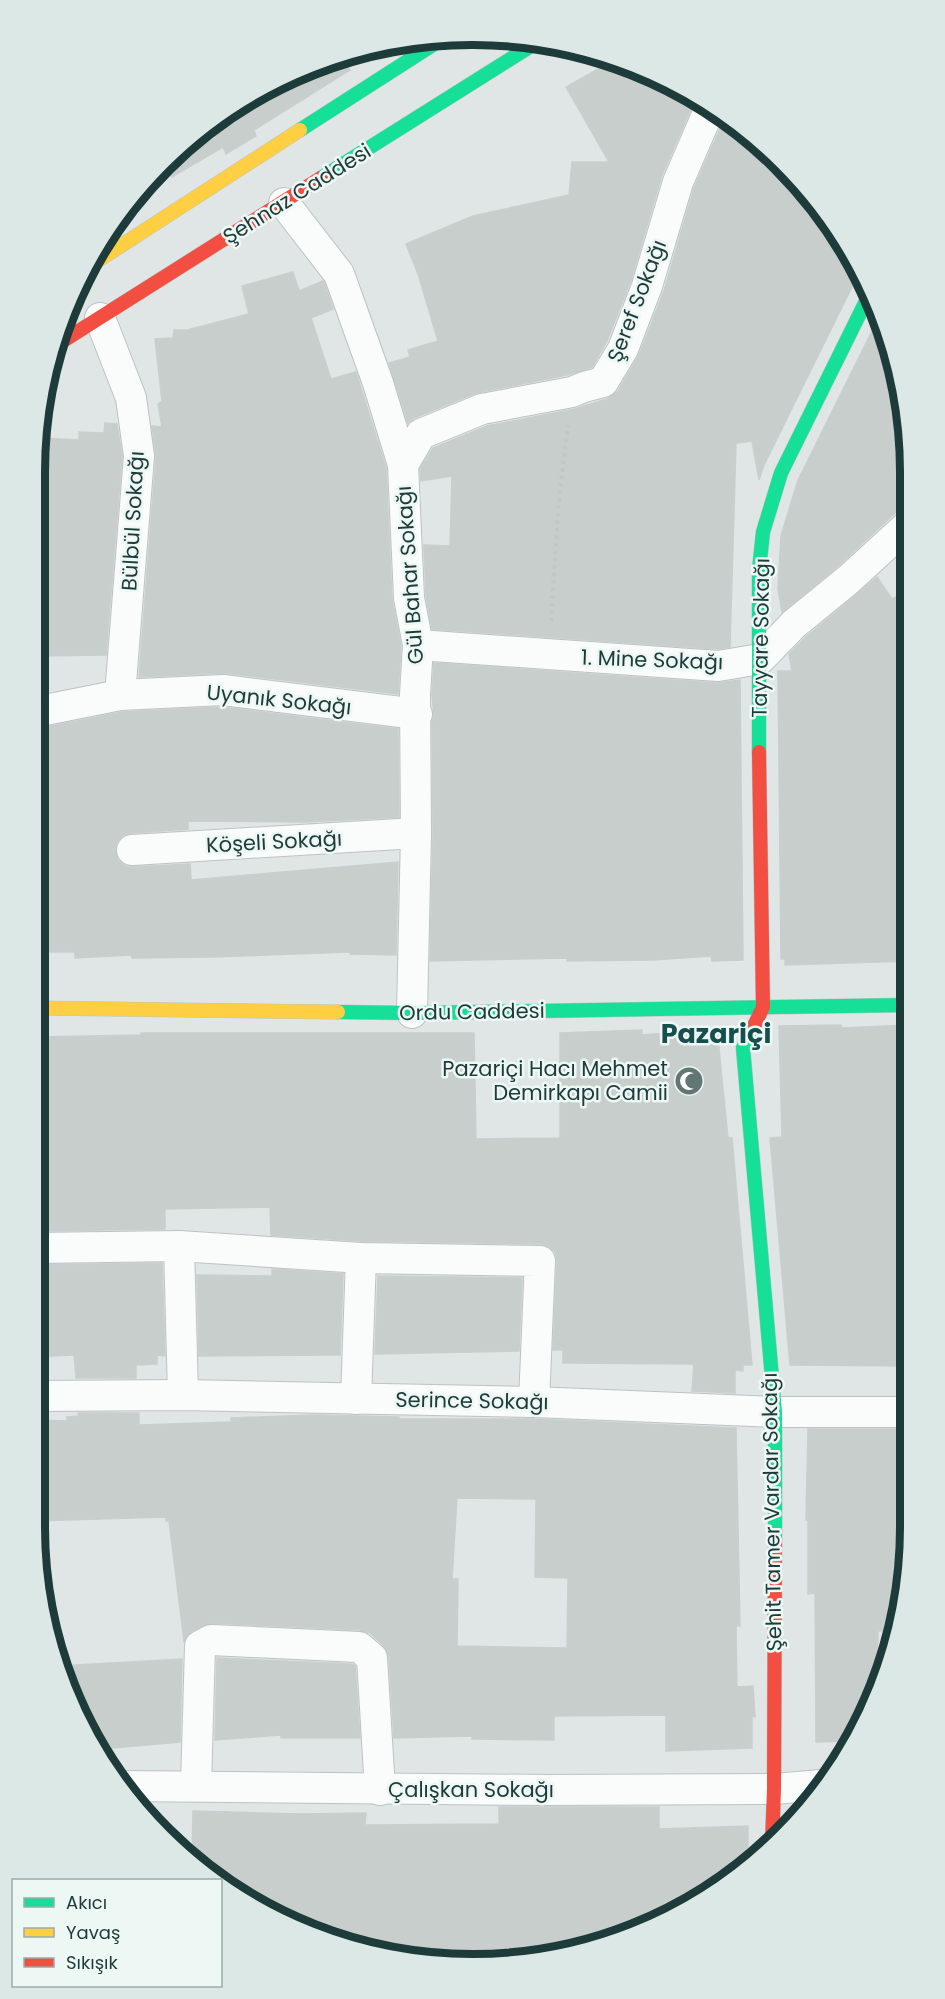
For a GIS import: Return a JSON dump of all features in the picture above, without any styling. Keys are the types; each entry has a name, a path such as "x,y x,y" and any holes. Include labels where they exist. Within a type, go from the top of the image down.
{"main road":[{"path":"103,257 428,48"},
{"name":"Şehnaz Caddesi","path":"67,339 527,49"},
{"name":"Tayyare Sokağı","path":"763,1007 759,767 759,570 763,532 781,473 865,304"},
{"name":"Ordu Caddesi","path":"45,1008 412,1013 900,1005"},
{"name":"Şehit Tamer Vardar Sokağı","path":"763,1007 743,1048 775,1412 772,1831"}],"street":[{"name":"Şeref Sokağı","path":"403,465 421,434 482,409 572,392 603,382 623,349 647,286 678,182 707,115"},
{"name":"Gül Bahar Sokağı","path":"284,203 339,274 378,383 403,465 409,598 418,645 415,695 417,714 416,833 412,1013"},
{"name":"Bülbül Sokağı","path":"100,318 131,398 140,456 120,695"},
{"path":"760,659 794,624 848,580 900,532"},
{"name":"1. Mine Sokağı","path":"418,645 718,666 760,659"},
{"name":"Uyanık Sokağı","path":"45,710 120,695 223,690 417,714"},
{"name":"Köşeli Sokağı","path":"132,850 416,833"},
{"path":"45,1248 179,1246 361,1257 540,1261 534,1402"},
{"path":"179,1246 183,1395"},
{"path":"356,1399 361,1257"},
{"name":"Serince Sokağı","path":"45,1396 183,1395 534,1402 775,1412 900,1412"},
{"path":"196,1786 200,1646 211,1640 359,1647 372,1658 380,1790"},
{"name":"Çalışkan Sokağı","path":"132,1786 380,1790 774,1789 813,1786"}],"path":[{"path":"549,655 559,499 572,392"}],"building":[{"path":"347,65 350,70 254,130 256,136 226,154 223,147 172,177 168,172 170,170 212,133 235,117 283,89"},
{"path":"603,66 662,89 692,106 662,175 631,280 607,341 592,367 567,375 476,393 414,418 408,423 389,363 410,357 408,350 438,341 418,274 406,244 473,216 569,195 572,162 609,162 566,87"},
{"path":"722,125 775,170 812,212 856,282 764,465 759,480 752,441 736,443 730,647 717,649 432,629 426,596 424,545 450,546 452,476 421,481 420,469 433,448 487,426 575,409 607,399 618,391 639,355 664,291 694,188"},
{"path":"293,272 299,291 324,282 333,309 311,318 331,379 356,372 386,468 392,599 401,646 398,694 225,673 139,677 156,457 152,426 162,427 158,404 162,401 155,339 173,338 174,330 187,330 249,314 242,286"},
{"path":"874,327 892,389 896,417 899,445 900,511 895,513 837,567 782,612 778,589 781,536 798,480"},
{"path":"105,423 117,424 122,456 106,655 45,656 47,438 79,440 79,432 104,433"},
{"path":"877,577 892,599 900,595 900,961 785,965 785,959 781,959 778,671 792,671 789,654"},
{"path":"434,663 717,683 740,680 743,960 712,961 711,956 653,960 567,961 567,958 430,961"},
{"path":"222,707 398,729 399,817 305,822 188,821 188,829 123,835 117,842 115,850 118,860 125,866 190,864 191,880 398,862 396,955 350,954 350,952 212,957 132,958 132,955 75,958 75,952 45,952 45,727 122,712"},
{"path":"841,1025 841,1028 900,1025 900,1366 790,1365 770,1138 782,1137 779,1026"},
{"path":"717,1029 728,1138 732,1138 752,1365 743,1365 743,1371 735,1370 735,1393 692,1391 694,1364 563,1363 563,1350 553,1350 557,1261 555,1252 541,1244 362,1241 271,1235 270,1207 165,1209 165,1229 45,1231 45,1037 141,1035 141,1033 474,1033 476,1139 560,1138 560,1033 642,1030 642,1035"},
{"path":"162,1263 165,1356 157,1355 157,1364 136,1365 136,1378 76,1378 74,1355 45,1356 45,1265"},
{"path":"272,1269 343,1274 340,1355 199,1356 197,1275 272,1276"},
{"path":"378,1276 522,1278 519,1351 375,1354"},
{"path":"78,1413 139,1413 139,1425 231,1422 231,1418 315,1415 399,1417 399,1419 533,1419 736,1428 740,1626 736,1626 737,1687 753,1686 755,1717 752,1716 752,1748 666,1751 666,1715 554,1716 554,1740 472,1739 472,1736 394,1738 389,1657 383,1645 370,1633 360,1630 212,1623 192,1631 184,1641 169,1521 166,1521 166,1517 45,1521 45,1420 67,1421 67,1417 79,1416","holes":["457,1498 536,1499 535,1577 568,1578 567,1648 457,1646 458,1579 452,1579"]},
{"path":"808,1429 900,1429 899,1554 892,1610 887,1631 878,1631 877,1664 856,1716 842,1741 816,1742 815,1593 808,1594 808,1520 806,1520"},
{"path":"217,1658 352,1664 355,1666 360,1738 281,1738 281,1735 215,1740"},
{"path":"182,1659 180,1742 107,1748 89,1716 69,1665"},
{"path":"499,1807 659,1807 659,1829 748,1826 748,1853 733,1866 686,1897 662,1910 610,1931 556,1946 472,1954 389,1946 335,1931 283,1910 259,1897 212,1866 192,1849 193,1811 366,1813 365,1825 499,1824"}],"traffic: fast":[{"path":"300,130 428,48"},
{"path":"321,178 527,49"},
{"path":"759,752 759,570 763,532 781,473 865,304"},
{"path":"338,1012 412,1013 900,1005"},
{"path":"755,1024 743,1048 775,1412 775,1540"}],"traffic: slow":[{"path":"103,257 300,130"},
{"path":"45,1008 338,1012"}],"traffic: jam":[{"path":"67,338 321,178"},
{"path":"755,1024 763,1007 759,752"},
{"path":"772,1831 775,1540"}],"place":[{"name":"Pazariçi Hacı Mehmet Demirkapı Camii","path":"689,1081"}],"district":[{"name":"Pazariçi","path":"716,1034"}]}
